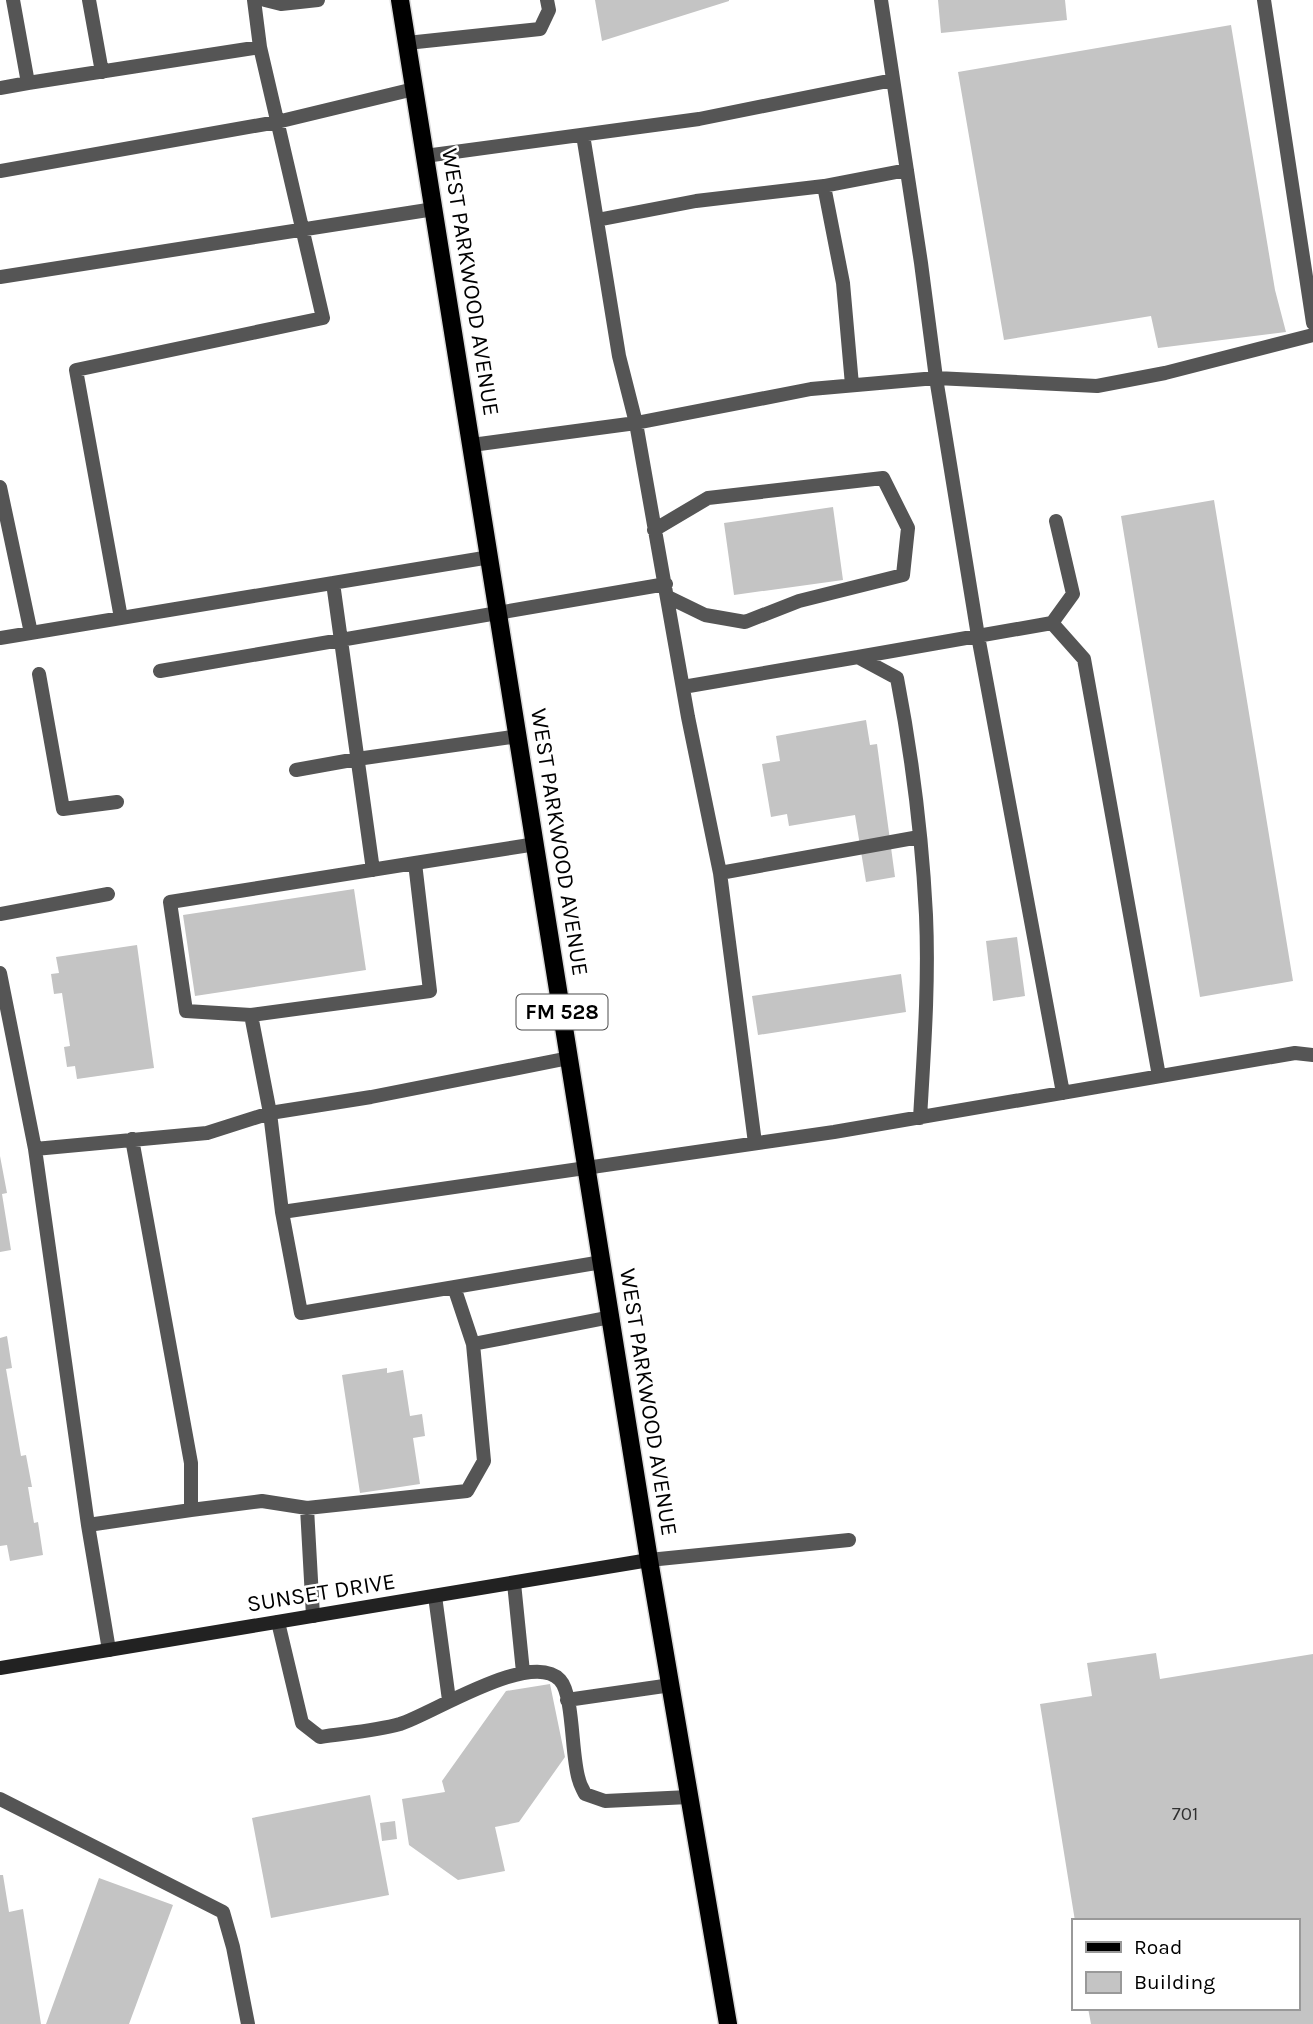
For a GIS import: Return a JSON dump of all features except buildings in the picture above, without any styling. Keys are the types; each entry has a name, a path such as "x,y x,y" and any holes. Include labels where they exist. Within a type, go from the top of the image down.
{"main road":[{"name":"WEST PARKWOOD AVENUE","path":"400,0 649,1560 728,2024"}],"street":[{"name":"SUNSET DRIVE","path":"0,1668 649,1560"}],"lane":[{"path":"13,0 28,83"},
{"path":"89,0 102,72"},
{"path":"121,618 76,370 323,318 260,47 254,0"},
{"path":"265,0 281,4 318,0"},
{"path":"407,43 540,29 549,10 547,0"},
{"path":"881,0 936,378 978,635 1063,1093"},
{"path":"1264,0 1313,323"},
{"path":"0,89 260,47"},
{"path":"425,156 699,119 893,80"},
{"path":"0,171 277,122 414,89"},
{"path":"583,135 619,356 636,423 683,687 720,873 755,1143"},
{"path":"597,220 696,201 824,187 907,170"},
{"path":"824,187 844,283 852,385"},
{"path":"0,276 434,209"},
{"path":"472,445 636,423 811,389 852,385 936,378 1097,386 1165,373 1313,335"},
{"path":"159,671 498,611 667,590 705,615 746,622 799,601 903,575 908,528 883,478 708,498 654,530"},
{"path":"0,487 32,633"},
{"path":"683,687 1052,623 1073,594 1056,521"},
{"path":"0,638 490,557"},
{"path":"333,583 373,870"},
{"path":"1052,623 1084,659 1159,1076"},
{"path":"858,657 897,678 912,753 926,915 926,1028 920,1118"},
{"path":"39,674 63,809 117,802"},
{"path":"296,770 519,736"},
{"path":"720,873 919,836"},
{"path":"415,863 430,990 250,1015 186,1011 170,902 415,863 536,844"},
{"path":"0,914 108,894"},
{"path":"0,973 35,1149 88,1525 109,1650"},
{"path":"250,1015 270,1113 282,1212 301,1313 602,1262"},
{"path":"282,1212 920,1118 1295,1052 1313,1055"},
{"path":"35,1149 208,1133 270,1113 371,1097 569,1058"},
{"path":"132,1139 191,1463 191,1510"},
{"path":"88,1525 262,1501 307,1508 467,1491 484,1461 473,1344 454,1287"},
{"path":"473,1344 611,1317"},
{"path":"307,1508 313,1616"},
{"path":"649,1560 849,1540"},
{"path":"514,1583 523,1672"},
{"path":"435,1596 449,1700"},
{"path":"278,1622 302,1723 320,1737 401,1723 449,1700 523,1672 545,1672 559,1679 567,1700 578,1778 585,1794 605,1801 689,1797"},
{"path":"567,1700 671,1685"},
{"path":"0,1799 223,1912 233,1947 248,2024"}]}
